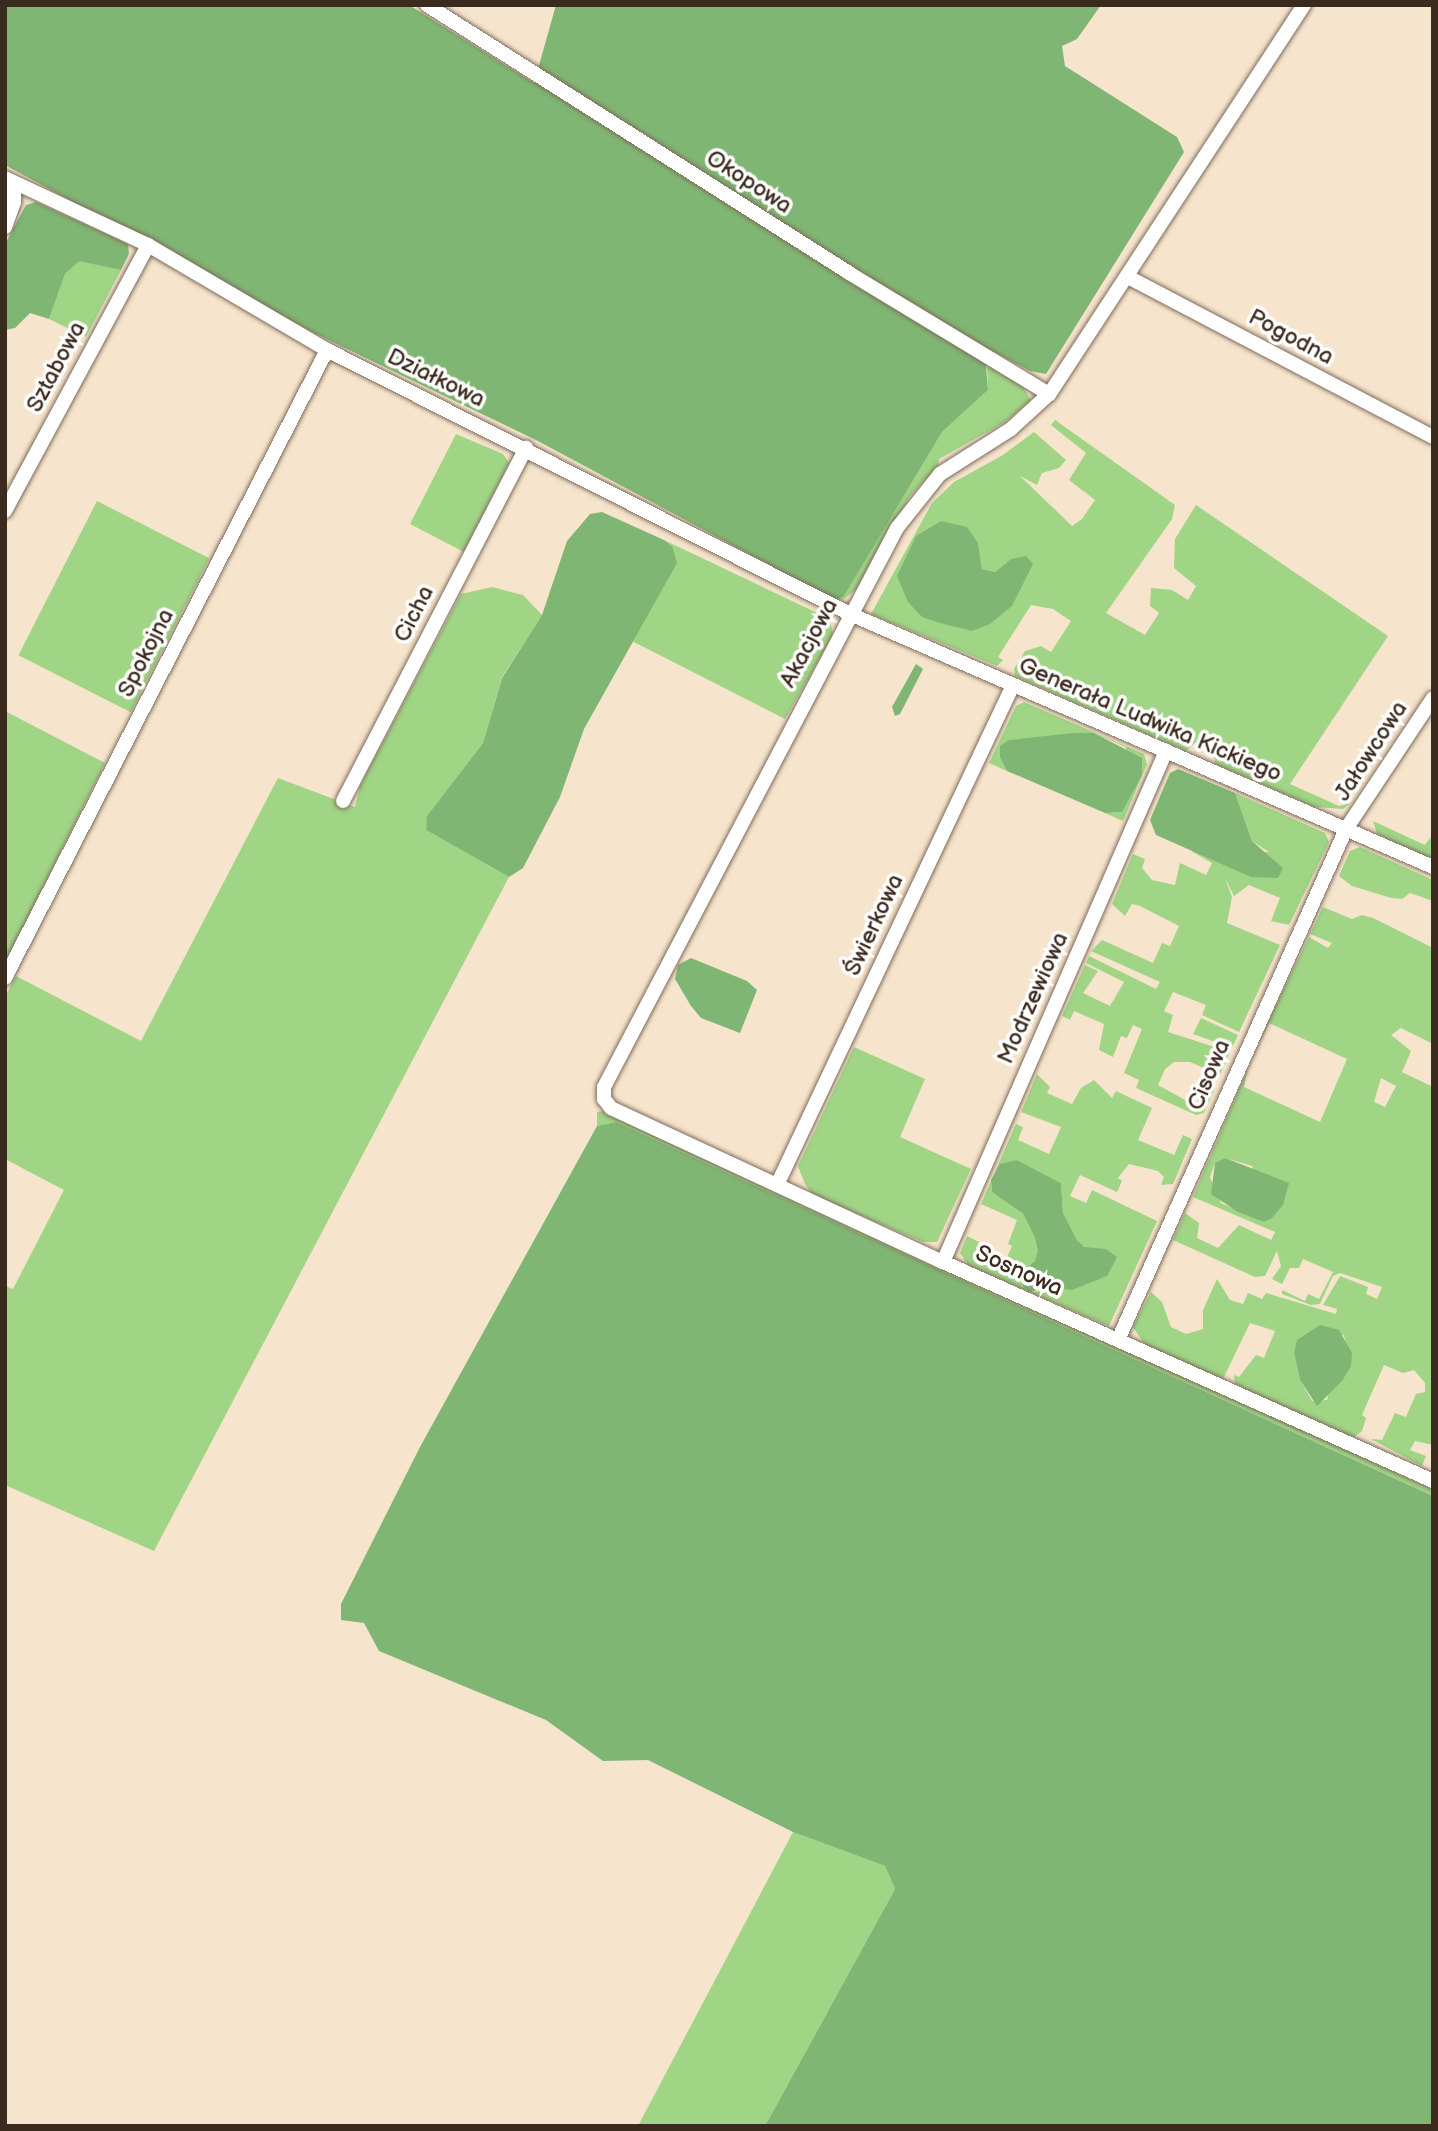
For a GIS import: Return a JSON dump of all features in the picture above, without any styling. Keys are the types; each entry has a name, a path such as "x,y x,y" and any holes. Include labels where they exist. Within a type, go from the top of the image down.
{"street":[{"name":"Okopowa","path":"427,5 849,273 1049,394"},
{"name":"Akacjowa","path":"604,1087 850,614 925,487 1011,429 1049,394 1304,5"},
{"path":"5,227 14,202 10,180"},
{"name":"Działkowa","path":"10,180 148,245 327,350 526,448 850,614"},
{"name":"Sztabowa","path":"5,511 148,245"},
{"name":"Pogodna","path":"1128,277 1433,437"},
{"name":"Spokojna","path":"5,978 327,350"},
{"name":"Cicha","path":"343,801 526,448"},
{"name":"Generała Ludwika Kickiego","path":"850,614 1433,867"},
{"name":"Świerkowa","path":"777,1185 1013,685"},
{"name":"Jałowcowa","path":"1346,830 1433,698"},
{"name":"Modrzewiowa","path":"943,1262 1166,751"},
{"name":"Cisowa","path":"1118,1340 1346,830"},
{"name":"Sosnowa","path":"604,1087 604,1099 611,1108 943,1262 1433,1481"}],"green space":[{"path":"5,5 409,5 534,83 556,5 1101,5 1077,39 1062,46 1065,66 1177,137 1184,152 1046,374 1030,371 994,352 986,366 988,390 942,432 844,596 835,600 536,440 314,333 5,165"},
{"path":"36,202 128,244 129,254 121,270 79,261 65,274 49,319 30,313 15,328 5,330 5,244 26,205"},
{"path":"79,260 121,270 86,337 49,319 65,274"},
{"path":"987,365 1023,387 1031,400 1005,422 939,459 938,466 910,496 858,588 844,599 835,600 844,595 942,432 988,390"},
{"path":"1055,420 1175,505 1172,519 1106,613 1145,635 1159,613 1150,606 1151,588 1172,590 1188,600 1196,586 1174,568 1175,539 1196,505 1388,636 1290,784 1339,806 1351,803 1343,809 1315,807 1215,764 1214,751 1195,743 1186,751 1015,676 1014,669 1025,651 1041,646 1051,652 1071,621 1053,609 1031,605 998,657 1003,660 997,666 871,614 932,503 954,482 1003,455 1034,432 1066,460 1059,468 1042,473 1037,485 1020,476 1072,526 1082,519 1095,500 1069,480 1086,453 1051,425","holes":["978,543 982,569 995,572 1011,559 940,623"]},
{"path":"456,434 503,454 509,463 464,552 410,524"},
{"path":"97,501 209,558 131,712 18,655"},
{"path":"602,512 664,540 672,546 677,563 584,729 560,797 523,868 509,877 426,830 427,816 483,743 502,678 542,615 567,541 590,514"},
{"path":"941,521 967,527 978,543 982,569 995,572 1011,559 1026,556 1033,564 1012,606 990,624 972,631 922,617 908,602 897,576 916,536"},
{"path":"664,540 830,619 833,635 785,719 632,641 672,546"},
{"path":"492,587 523,595 542,615 502,677 483,743 428,815 426,830 509,877 154,1551 5,1485 5,1286 13,1289 64,1190 5,1159 5,997 16,976 141,1041 278,778 355,807 360,786 461,594"},
{"path":"916,664 923,669 900,714 895,716 892,707"},
{"path":"1024,702 1144,754 1147,764 1123,821 1105,813 1122,812 1126,747 1094,733 1010,740 1000,747 1000,758 1007,771 989,763 1016,706"},
{"path":"5,711 105,763 5,963"},
{"path":"1094,733 1142,758 1142,775 1122,812 1105,813 1007,771 1000,758 1000,746 1009,740"},
{"path":"1178,769 1235,793 1252,841 1283,868 1278,878 1251,877 1156,835 1150,820 1170,773"},
{"path":"1235,793 1325,833 1329,842 1289,925 1271,921 1280,898 1249,885 1234,896 1225,878 1232,897 1227,923 1280,945 1239,1032 1202,1015 1206,1005 1173,992 1164,1011 1173,1015 1168,1032 1230,1052 1220,1075 1190,1062 1174,1062 1165,1069 1158,1085 1187,1101 1197,1104 1207,1084 1215,1088 1204,1113 1196,1115 1136,1088 1139,1080 1124,1073 1142,1029 1133,1025 1127,1038 1121,1036 1113,1057 1099,1050 1104,1024 1074,1011 1070,1020 1062,1016 1085,965 1098,971 1083,993 1110,1006 1124,982 1086,963 1089,956 1156,989 1160,982 1091,951 1102,940 1153,963 1162,943 1170,946 1179,926 1132,904 1125,916 1112,904 1133,854 1145,859 1142,868 1152,880 1175,885 1180,863 1206,875 1212,863 1191,851 1269,852 1252,841"},
{"path":"1373,821 1425,845 1433,834 1433,860 1377,834"},
{"path":"1360,847 1433,880 1433,901 1410,893 1402,899 1391,898 1352,886 1339,876 1350,851"},
{"path":"1323,907 1352,919 1362,915 1373,918 1433,948 1433,1044 1401,1028 1391,1035 1411,1051 1402,1072 1433,1087 1433,1445 1415,1441 1410,1450 1426,1456 1422,1466 1371,1439 1382,1440 1395,1413 1406,1417 1416,1394 1425,1392 1425,1383 1414,1370 1403,1373 1384,1365 1362,1415 1366,1418 1362,1431 1353,1438 1235,1386 1234,1375 1239,1377 1256,1355 1264,1358 1275,1331 1250,1323 1223,1379 1147,1348 1133,1327 1151,1292 1162,1302 1171,1327 1186,1334 1203,1329 1203,1310 1217,1279 1230,1300 1243,1304 1248,1293 1262,1299 1266,1293 1336,1314 1337,1309 1323,1305 1340,1276 1368,1287 1366,1294 1377,1299 1382,1287 1340,1273 1333,1276 1320,1304 1311,1305 1282,1294 1282,1290 1305,1301 1308,1294 1319,1299 1333,1272 1303,1259 1299,1268 1290,1268 1282,1284 1272,1279 1281,1266 1277,1251 1265,1276 1255,1277 1173,1240 1185,1213 1199,1223 1197,1238 1218,1248 1239,1225 1271,1240 1275,1232 1193,1197 1248,1069 1244,1087 1320,1122 1347,1059 1269,1023 1255,1051 1309,937 1328,948 1332,943 1310,934","holes":["1381,1078 1396,1086 1385,1107 1374,1102","1225,1158 1252,1166 1271,1219 1264,1222 1221,1203 1210,1177 1215,1163","1344,1335 1351,1366 1329,1390 1327,1400 1312,1401 1300,1380 1294,1353"]},
{"path":"691,958 747,981 757,990 740,1033 701,1018 691,1006 675,979 678,965"},
{"path":"1201,1018 1238,1035 1232,1048 1193,1034"},
{"path":"854,1047 925,1079 900,1137 971,1169 937,1242 923,1242 813,1195 805,1184 798,1166"},
{"path":"1037,1074 1050,1087 1047,1093 1072,1104 1081,1088 1094,1080 1112,1098 1116,1091 1152,1108 1138,1140 1174,1155 1183,1135 1192,1139 1173,1184 1161,1185 1164,1177 1158,1171 1129,1164 1118,1178 1122,1181 1117,1192 1080,1175 1070,1196 1086,1203 1092,1190 1157,1221 1109,1326 969,1266 960,1253 967,1236 979,1242 976,1251 1004,1264 1012,1246 1008,1244 1017,1220 981,1204 991,1181 992,1192 1023,1214 1035,1238 1039,1251 1024,1288 1030,1292 1056,1290 1107,1276 1077,1240 1063,1213 1061,1183 1017,1160 992,1179 1016,1124 1023,1127 1018,1140 1049,1154 1061,1127 1021,1112"},
{"path":"604,1111 1391,1470 1433,1490 1433,1496 616,1122 597,1126 597,1112"},
{"path":"616,1122 1433,1496 1433,2126 765,2126 895,1889 885,1866 793,1832 648,1760 603,1761 546,1720 379,1651 364,1623 341,1620 341,1604 420,1447 597,1126"},
{"path":"1225,1158 1289,1183 1283,1205 1271,1219 1264,1222 1238,1212 1211,1194 1215,1163"},
{"path":"1017,1160 1061,1183 1063,1213 1077,1240 1084,1247 1106,1249 1117,1257 1107,1276 1072,1290 1048,1287 1030,1292 1024,1288 1020,1274 1035,1261 1038,1251 1035,1238 1023,1214 992,1192 991,1180 1000,1164"},
{"path":"1320,1325 1339,1330 1352,1353 1351,1366 1342,1381 1317,1406 1300,1380 1294,1353 1297,1340"},
{"path":"793,1832 885,1866 895,1889 765,2126 638,2126"}]}
